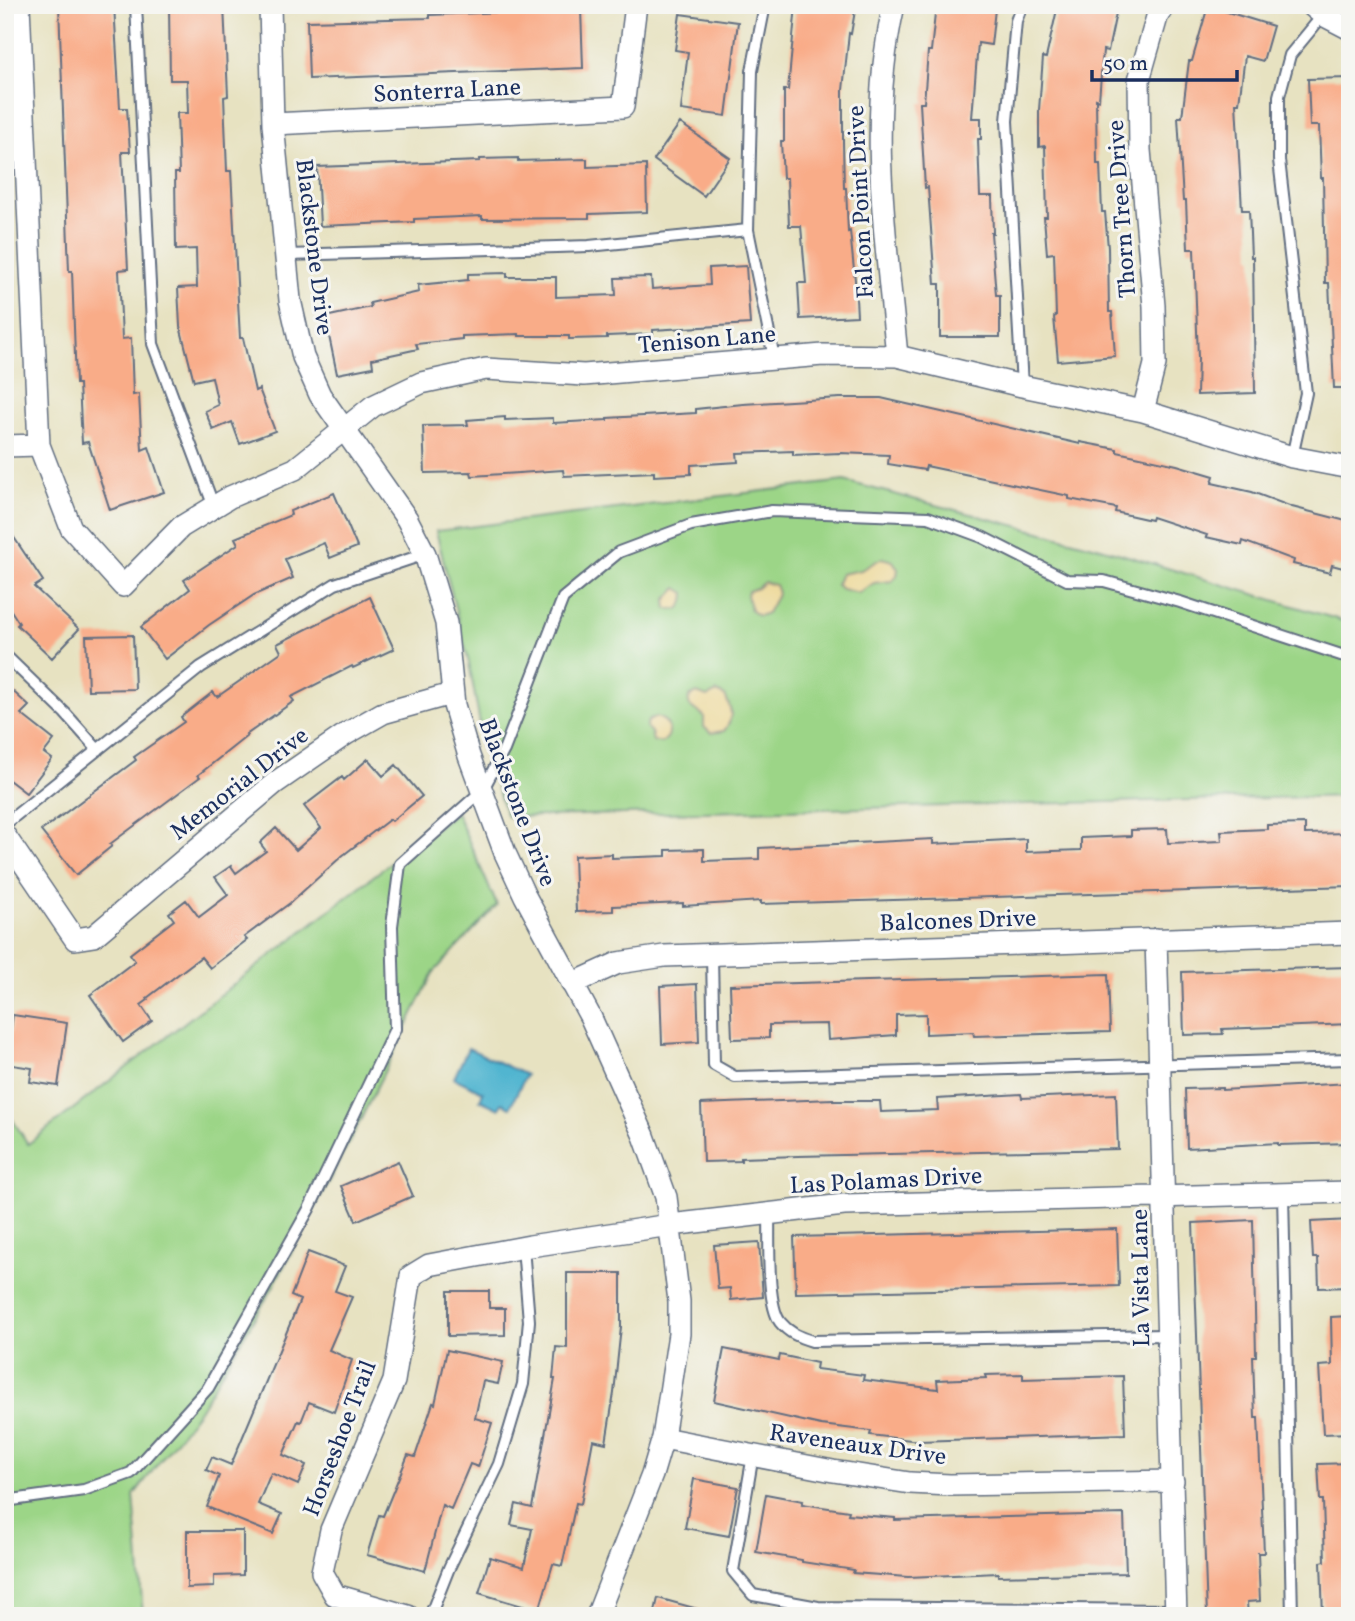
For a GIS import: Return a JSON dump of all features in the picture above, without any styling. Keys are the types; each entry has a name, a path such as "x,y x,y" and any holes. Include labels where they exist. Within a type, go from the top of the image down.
{"street":[{"path":"5,446 39,444 19,5"},
{"name":"Blackstone Drive","path":"270,5 274,124 290,300 303,357 320,395 407,519 425,554 446,623 451,694 469,755 505,853 525,896 592,1018 644,1136 666,1197 677,1274 678,1334 663,1438 652,1475 597,1616"},
{"name":"Sonterra Lane","path":"274,124 623,107 636,5"},
{"name":"Falcon Point Drive","path":"894,5 885,43 880,107 880,175 897,356"},
{"name":"Thorn Tree Drive","path":"1143,411 1155,364 1155,353 1154,306 1140,150 1139,80 1157,17 1164,5"},
{"path":"1317,10 1350,29"},
{"name":"Tenison Lane","path":"39,444 71,528 123,586 181,527 230,497 296,469 373,406 421,383 486,369 584,375 774,358 860,354 897,356 1143,411 1292,457 1350,468"},
{"name":"Memorial Drive","path":"5,835 75,939 94,936 275,783 346,734 383,713 451,694"},
{"name":"Balcones Drive","path":"572,984 618,963 664,956 1350,933"},
{"name":"La Vista Lane","path":"1156,939 1176,1613"},
{"name":"Las Polamas Drive","path":"429,1265 523,1247 670,1225 844,1205 1350,1192"},
{"name":"Horseshoe Trail","path":"408,1616 388,1608 335,1595 322,1572 331,1530 394,1381 411,1276 429,1265"},
{"name":"Raveneaux Drive","path":"663,1438 910,1483 950,1485 1173,1481"}],"lane":[{"path":"136,5 153,344 214,507"},
{"path":"765,5 752,71 748,230 774,358"},
{"path":"1022,5 1016,21 1007,121 1022,386"},
{"path":"1292,457 1306,393 1279,160 1279,96 1290,55 1317,10"},
{"path":"288,255 589,246 748,230"},
{"path":"5,1501 84,1490 131,1473 208,1388 309,1209 395,1029 392,926 400,864 482,791 505,750 563,598 619,552 691,525 772,511 928,517 982,537 1067,580 1104,580 1350,658"},
{"path":"5,824 201,667 335,584 425,554"},
{"path":"5,655 65,713 98,750"},
{"path":"712,954 714,1065 735,1077 1350,1059"},
{"path":"1283,1193 1292,1616"},
{"path":"769,1214 772,1302 779,1320 794,1336 812,1340 1166,1335"},
{"path":"430,1616 449,1568 499,1464 523,1384 528,1321 523,1247"},
{"path":"753,1455 733,1571 753,1595 818,1607 1176,1613"}],"green space":[{"path":"844,481 1101,548 1350,623 1350,796 507,817 486,757 469,663 436,531"},
{"path":"456,812 497,905 433,973 356,1129 272,1289 199,1410 134,1495 143,1616 5,1616 5,1108 28,1144"}],"sand":[{"path":"882,558 893,561 898,569 897,576 892,581 874,583 859,593 836,585 841,574 861,570"},
{"path":"764,582 775,585 778,593 767,613 759,616 751,611 747,595 748,591"},
{"path":"677,588 685,593 684,602 679,609 667,609 666,600"},
{"path":"717,692 725,696 731,714 724,731 711,733 704,727 704,716 689,704 689,697 697,693 707,697"},
{"path":"656,717 664,721 669,728 668,736 661,743 653,741 651,732 646,728 648,721"}],"water":[{"path":"468,1048 526,1075 510,1107 502,1103 499,1109 480,1100 483,1092 454,1078"}],"building":[{"path":"59,5 114,5 120,108 127,108 130,152 122,152 128,269 119,270 122,339 131,338 133,395 139,394 142,450 149,447 164,492 110,510 88,442 82,443 79,384 76,384"},
{"path":"169,5 224,5 228,96 224,97 227,171 231,171 240,338 243,338 255,391 259,389 275,431 240,444 232,422 213,430 205,411 218,405 212,377 194,381 180,326 178,288 197,287 196,249 176,250 175,173 179,173 177,113 188,113 187,80 170,80"},
{"path":"796,5 856,5 851,34 849,33 843,90 843,142 844,188 857,316 800,319 798,283 806,283 801,226 789,226 787,178 783,178 781,141 784,141 784,90 788,90"},
{"path":"936,5 995,9 991,45 978,43 972,118 981,118 981,139 978,139 980,196 992,196 991,233 996,295 1000,295 1000,337 940,337 940,284 935,284 920,103 924,103 928,51 931,51"},
{"path":"1058,5 1082,5 1116,13 1108,51 1103,50 1099,100 1096,99 1097,164 1100,164 1102,212 1105,212 1109,312 1112,312 1115,356 1058,361 1054,317 1054,253 1047,254 1044,217 1047,217 1045,146 1039,147 1039,110 1043,57 1046,58"},
{"path":"1208,6 1273,26 1263,61 1245,56 1239,103 1236,103 1242,210 1249,210 1253,257 1255,393 1197,395 1194,249 1188,249 1178,117 1182,117 1189,61 1192,61"},
{"path":"581,9 583,68 309,79 307,21 430,18 430,15"},
{"path":"680,14 738,22 726,116 681,110 688,52 675,50"},
{"path":"1350,78 1350,388 1334,388 1329,283 1325,283 1319,126 1310,126 1308,79"},
{"path":"680,123 730,158 704,196 654,160"},
{"path":"518,158 518,161 587,159 587,167 646,165 647,212 589,214 589,218 482,219 482,216 320,226 317,167"},
{"path":"746,266 750,324 653,330 653,334 607,338 569,339 569,336 519,334 462,336 462,339 416,344 418,349 372,359 373,367 337,374 325,317 371,307 370,303 419,292 418,285 468,280 468,274 507,273 507,277 556,277 556,297 616,295 615,278 651,277 652,289 710,285 709,268"},
{"path":"881,398 1080,444 1117,449 1117,452 1214,476 1212,483 1252,492 1292,507 1350,522 1350,570 1332,565 1330,573 1293,564 1294,560 1243,541 1242,545 1206,537 1207,535 1152,517 1151,520 1115,512 1116,508 1069,499 1069,496 926,466 925,470 888,464 889,455 793,455 793,451 737,453 738,462 691,465 691,474 654,476 654,472 564,476 563,470 472,476 471,472 425,473 423,426 468,425 467,420 505,417 505,420 553,418 553,423 607,420 696,413 696,409 743,404"},
{"path":"334,493 357,547 330,558 324,543 285,559 293,578 254,595 165,659 141,627 190,589 184,580 238,544 235,538 291,515 290,511"},
{"path":"5,524 43,581 34,587 79,629 52,658 17,625 19,623 5,601"},
{"path":"370,597 394,649 353,668 352,666 291,697 294,701 246,735 198,775 200,777 110,844 112,846 76,875 41,831 136,760 134,757 184,722 181,717 213,692 217,697 281,652 277,644"},
{"path":"133,635 135,689 88,690 86,636"},
{"path":"5,684 29,706 21,714 54,740 44,753 52,759 26,793 5,777"},
{"path":"368,759 383,776 396,765 422,796 342,856 290,903 244,937 247,940 210,968 201,957 147,998 141,1005 152,1021 123,1042 90,995 135,961 130,954 174,920 169,913 186,900 199,917 228,895 215,877 231,866 236,873 266,851 260,843 276,828 296,850 321,828 304,806 342,777 344,780"},
{"path":"1305,824 1305,834 1350,833 1350,886 761,904 761,901 683,906 683,903 613,906 613,911 576,912 574,856 666,856 666,850 704,849 704,861 759,859 759,848 933,839 933,844 1026,839 1026,852 1081,850 1081,838 1131,836 1131,830 1167,829 1168,843 1222,841 1221,831 1267,829 1267,825"},
{"path":"1350,967 1350,1024 1222,1029 1223,1034 1184,1035 1182,972"},
{"path":"1108,974 1110,1032 974,1036 973,1032 926,1034 926,1014 896,1015 896,1035 828,1040 827,1024 769,1025 769,1038 732,1039 730,985"},
{"path":"697,984 699,1042 662,1044 660,986"},
{"path":"13,1015 67,1023 58,1086 30,1082 32,1068 6,1064"},
{"path":"1350,1083 1350,1143 1278,1143 1187,1148 1185,1089 1222,1090"},
{"path":"1021,1094 1022,1098 1116,1094 1118,1149 798,1156 703,1162 701,1104 833,1099 880,1101 881,1112 938,1110 937,1099"},
{"path":"398,1161 413,1196 356,1221 341,1186"},
{"path":"1253,1220 1255,1418 1258,1418 1264,1553 1258,1553 1260,1601 1247,1602 1248,1616 1207,1616 1193,1223"},
{"path":"1350,1220 1350,1287 1319,1288 1318,1258 1313,1258 1311,1222"},
{"path":"1117,1229 1119,1286 796,1293 794,1237"},
{"path":"759,1242 763,1297 731,1300 730,1288 718,1289 714,1245"},
{"path":"308,1252 345,1266 335,1291 352,1297 329,1350 352,1360 334,1412 309,1402 283,1455 306,1465 298,1485 271,1473 258,1504 282,1514 273,1534 207,1507 219,1476 206,1470 212,1457 231,1465 300,1300 291,1296"},
{"path":"567,1273 621,1273 621,1327 606,1443 593,1440 581,1504 576,1503 562,1566 553,1564 539,1611 479,1593 490,1557 524,1567 532,1529 511,1525 516,1504 532,1508 555,1379 556,1347 567,1348"},
{"path":"448,1291 489,1291 489,1308 505,1308 505,1335 448,1336"},
{"path":"1350,1316 1350,1433 1323,1434 1319,1366 1332,1365 1331,1317"},
{"path":"724,1349 779,1360 780,1355 817,1363 816,1369 864,1375 863,1380 938,1389 937,1380 986,1378 985,1375 1023,1374 1023,1379 1123,1376 1125,1434 919,1441 870,1435 871,1431 821,1425 714,1401"},
{"path":"447,1350 503,1362 498,1384 483,1381 475,1418 492,1423 478,1467 470,1464 451,1509 442,1505 425,1571 367,1555 379,1515 383,1516 408,1455 415,1457 433,1403 435,1404"},
{"path":"1350,1463 1350,1616 1323,1616 1323,1500 1320,1500 1318,1464"},
{"path":"694,1479 738,1487 729,1536 685,1528"},
{"path":"766,1494 803,1501 802,1504 849,1511 848,1514 895,1520 1124,1514 1126,1573 998,1576 998,1573 908,1577 853,1573 854,1570 756,1552"},
{"path":"187,1531 243,1531 243,1575 214,1576 214,1587 187,1588"},
{"path":"658,1598 705,1611 704,1616 654,1616"}]}
